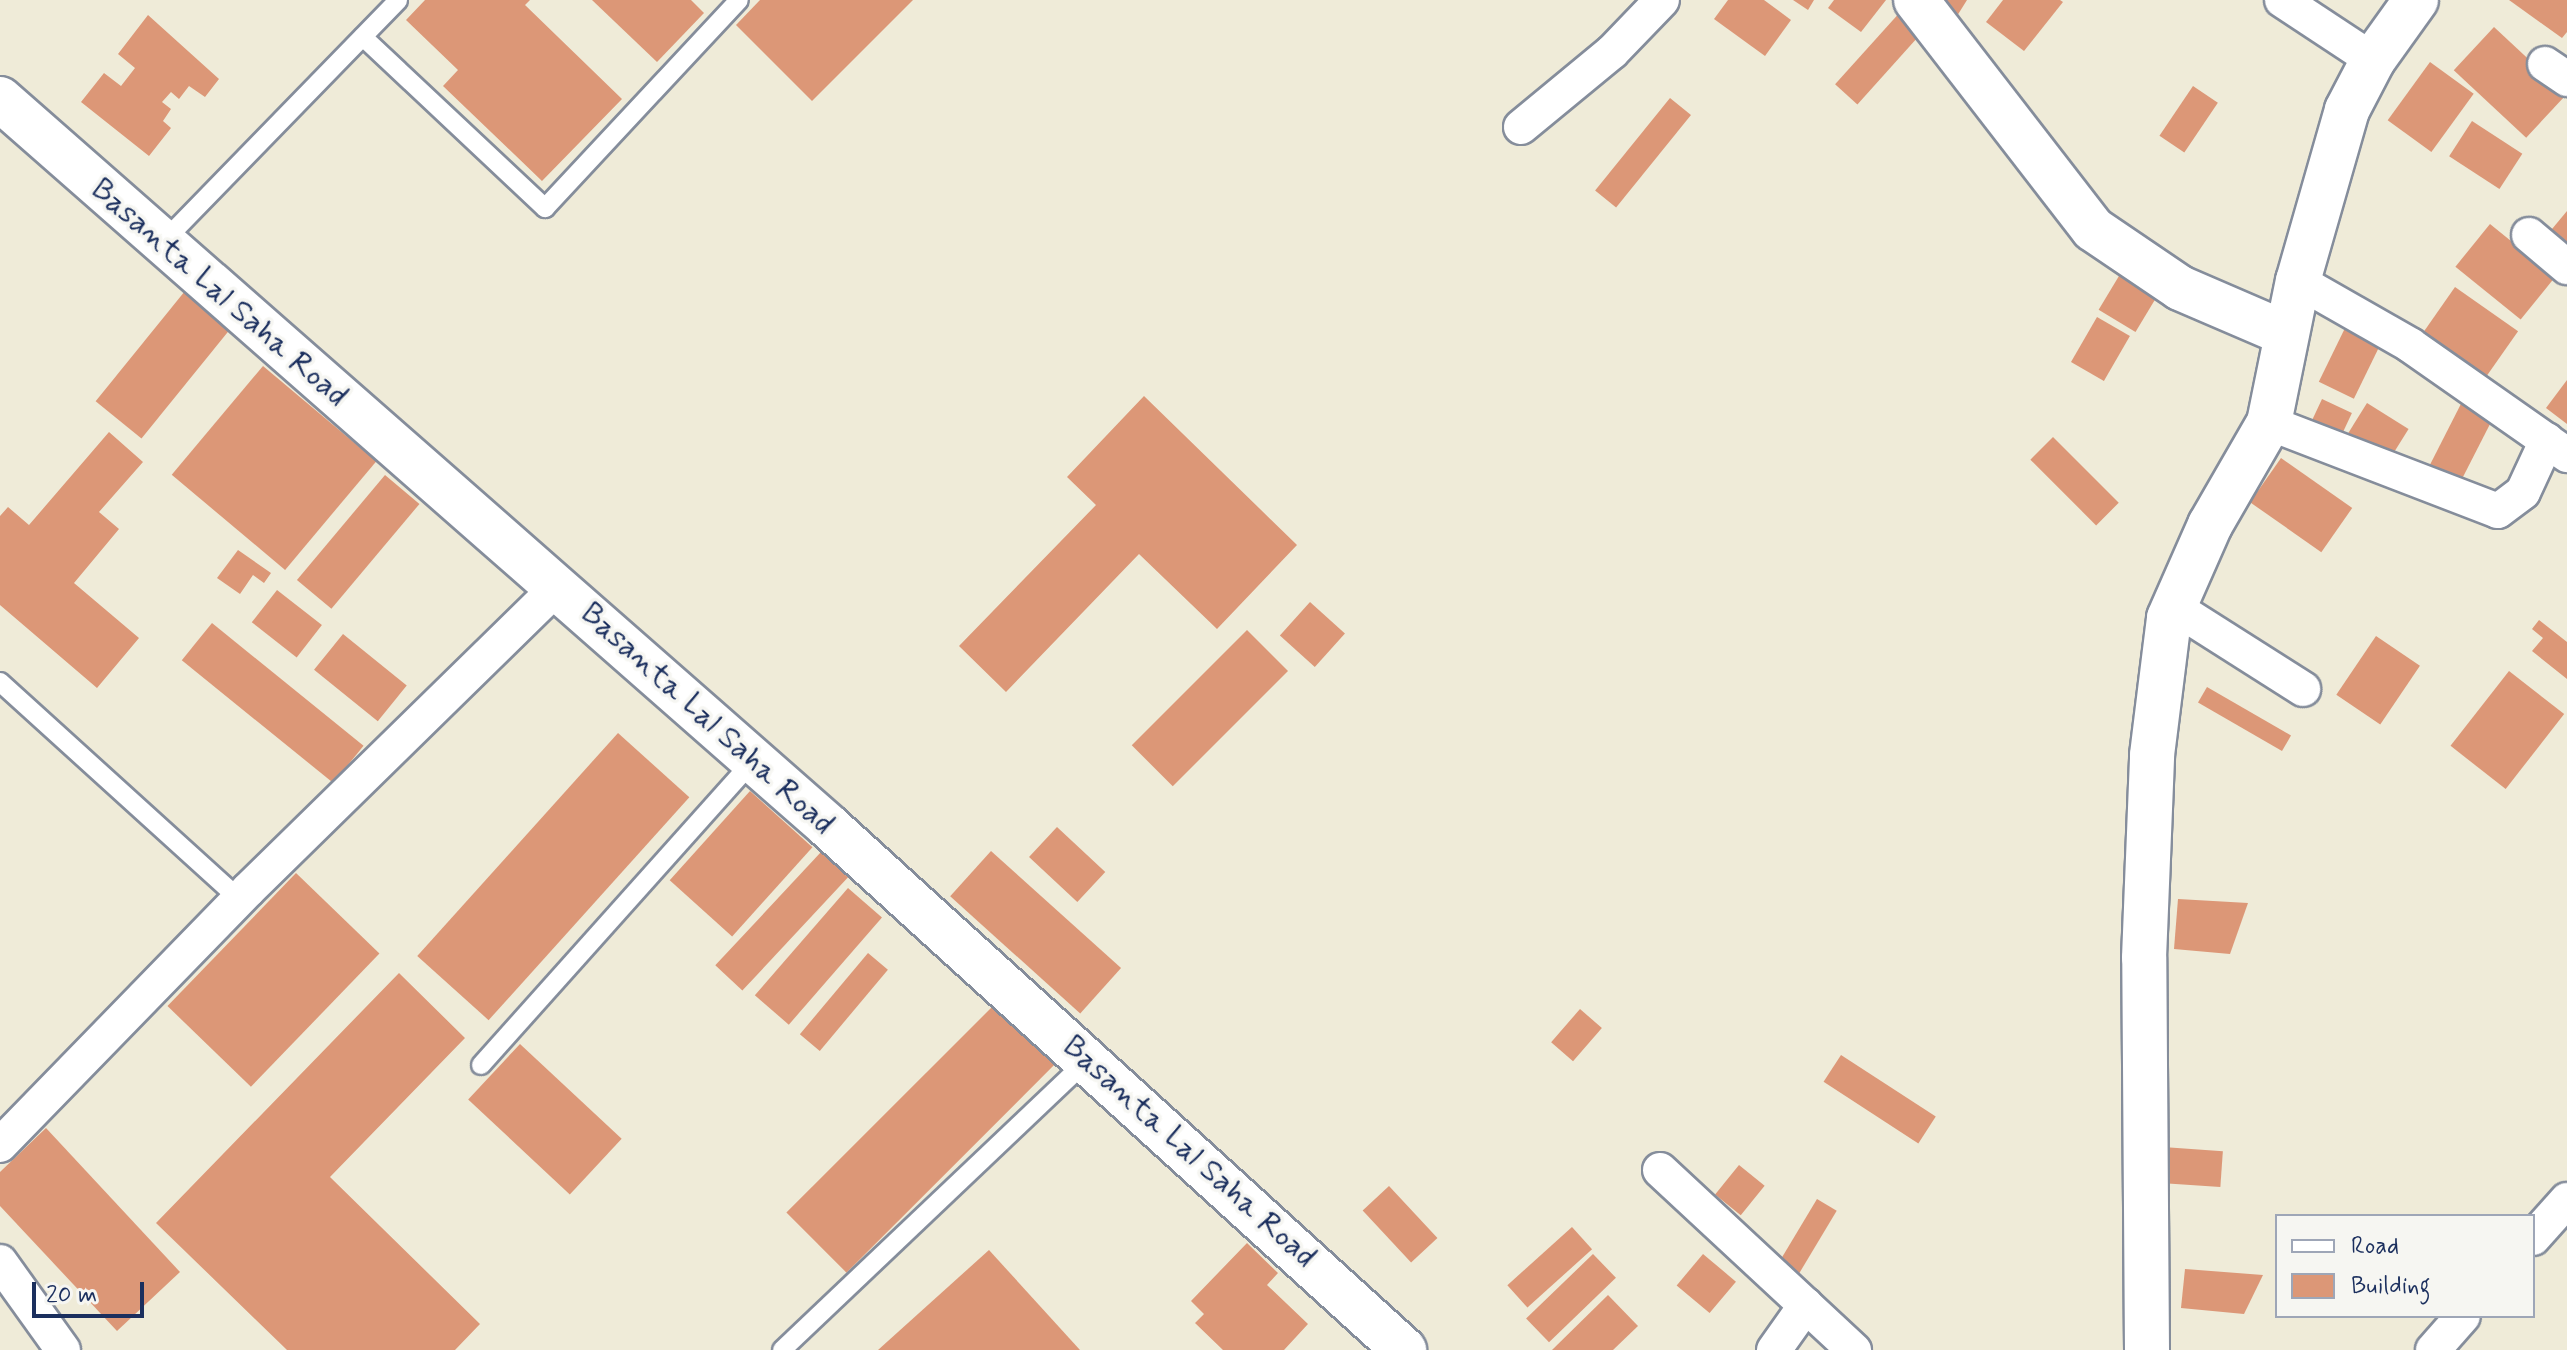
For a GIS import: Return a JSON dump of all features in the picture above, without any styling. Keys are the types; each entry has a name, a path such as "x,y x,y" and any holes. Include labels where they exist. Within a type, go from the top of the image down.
{"street":[{"path":"1521,127 1612,52 1662,0"},
{"path":"1916,0 2093,229 2180,288 2287,334"},
{"path":"2282,0 2373,60"},
{"path":"2147,1350 2144,958 2158,680 2174,607 2210,525 2269,423 2298,281 2347,110 2373,60 2416,0"},
{"name":"Basanta Lal Saha Road","path":"0,99 161,244 558,586 754,760 1404,1350"},
{"path":"2529,235 2567,267"},
{"path":"2269,423 2498,511 2523,492 2557,447 2410,345 2298,281"},
{"path":"0,1145 239,899 558,586"},
{"path":"2174,607 2303,689"},
{"path":"1660,1170 1854,1350"},
{"path":"2535,1236 2567,1200"},
{"path":"0,1262 63,1350"},
{"path":"1774,1350 1806,1305"},
{"path":"2433,1350 2461,1318"}],"lane":[{"path":"161,244 398,0"},
{"path":"363,37 545,208 739,0"},
{"path":"0,682 239,899"},
{"path":"481,1065 754,760"},
{"path":"782,1350 1088,1060"}],"building":[{"path":"425,0 530,0 525,5 622,99 542,181 443,86 458,70 406,20"},
{"path":"592,0 691,0 704,13 657,62"},
{"path":"760,0 913,0 812,101 736,25"},
{"path":"1728,0 1764,0 1791,20 1765,56 1714,19"},
{"path":"1793,0 1814,0 1808,10"},
{"path":"1834,0 1886,0 1861,32 1828,8"},
{"path":"1934,0 1967,0 1957,16"},
{"path":"2003,0 2063,2 2024,51 1986,22"},
{"path":"2509,0 2567,0 2567,32 2562,38"},
{"path":"1902,10 1924,30 1857,104 1835,84"},
{"path":"148,15 219,79 205,97 189,86 179,99 171,92 162,102 171,109 163,121 171,128 149,156 81,102 104,73 121,86 135,68 118,54"},
{"path":"2494,27 2566,95 2526,138 2454,70"},
{"path":"2430,62 2474,94 2431,152 2388,120"},
{"path":"2193,86 2218,103 2184,153 2159,136"},
{"path":"1670,98 1691,115 1616,207 1595,190"},
{"path":"2472,121 2522,154 2499,189 2449,156"},
{"path":"2567,211 2567,252 2547,235"},
{"path":"2490,224 2555,277 2521,320 2455,267"},
{"path":"2128,261 2165,283 2136,332 2099,310"},
{"path":"2455,287 2518,331 2484,380 2421,336"},
{"path":"185,291 231,328 141,438 96,401"},
{"path":"2097,317 2130,336 2104,381 2071,362"},
{"path":"2346,326 2381,343 2354,399 2319,382"},
{"path":"263,366 376,461 285,570 172,475"},
{"path":"2567,380 2567,424 2546,408"},
{"path":"2466,394 2497,410 2460,482 2429,466"},
{"path":"1144,396 1297,545 1217,629 1139,554 1006,692 959,646 1096,505 1067,477"},
{"path":"2322,399 2352,413 2340,439 2310,425"},
{"path":"2367,403 2409,429 2387,463 2346,437"},
{"path":"109,432 143,462 99,512 119,529 74,583 139,638 97,688 0,605 0,516 8,507 29,525"},
{"path":"2053,437 2119,503 2096,525 2030,460"},
{"path":"2281,458 2352,508 2321,552 2250,502"},
{"path":"385,475 419,504 331,609 297,580"},
{"path":"238,550 271,573 264,583 253,575 240,594 217,578"},
{"path":"277,590 322,625 297,657 252,622"},
{"path":"1310,602 1345,633 1315,667 1280,635"},
{"path":"2539,620 2567,642 2567,679 2532,651 2543,638 2532,629"},
{"path":"212,623 364,746 333,783 182,660"},
{"path":"1247,630 1288,671 1173,786 1132,745"},
{"path":"343,634 407,686 378,721 314,670"},
{"path":"2376,636 2420,666 2380,724 2336,695"},
{"path":"2509,671 2564,714 2506,789 2451,746"},
{"path":"2207,687 2291,736 2282,751 2198,703"},
{"path":"618,733 689,797 489,1020 417,956"},
{"path":"750,791 812,847 732,936 670,880"},
{"path":"1057,827 1105,872 1077,902 1029,857"},
{"path":"991,851 1121,968 1080,1013 950,896"},
{"path":"821,852 848,877 742,991 715,965"},
{"path":"296,873 379,954 251,1087 167,1006"},
{"path":"848,888 882,918 789,1025 755,995"},
{"path":"2178,899 2248,903 2230,954 2174,949"},
{"path":"868,953 888,970 820,1051 800,1034"},
{"path":"399,973 465,1038 330,1177 480,1324 455,1350 287,1350 156,1223"},
{"path":"995,1004 1055,1064 847,1273 786,1213"},
{"path":"1580,1009 1602,1028 1573,1061 1551,1042"},
{"path":"520,1044 622,1139 570,1194 468,1100"},
{"path":"1841,1055 1936,1117 1918,1143 1824,1082"},
{"path":"46,1128 180,1272 117,1331 0,1206 0,1172"},
{"path":"2163,1147 2223,1151 2220,1187 2160,1183"},
{"path":"1739,1165 1765,1186 1741,1215 1715,1195"},
{"path":"1389,1186 1437,1238 1411,1262 1363,1211"},
{"path":"1817,1199 1837,1211 1794,1281 1775,1269"},
{"path":"1572,1227 1592,1249 1527,1308 1507,1285"},
{"path":"1247,1243 1278,1273 1267,1285 1308,1324 1284,1350 1223,1350 1195,1323 1204,1314 1191,1301"},
{"path":"989,1250 1080,1350 878,1350"},
{"path":"1593,1254 1616,1278 1549,1342 1526,1319"},
{"path":"1703,1254 1736,1282 1710,1313 1677,1285"},
{"path":"2185,1269 2263,1275 2244,1314 2181,1308"},
{"path":"1608,1295 1638,1326 1613,1350 1552,1350"}]}
